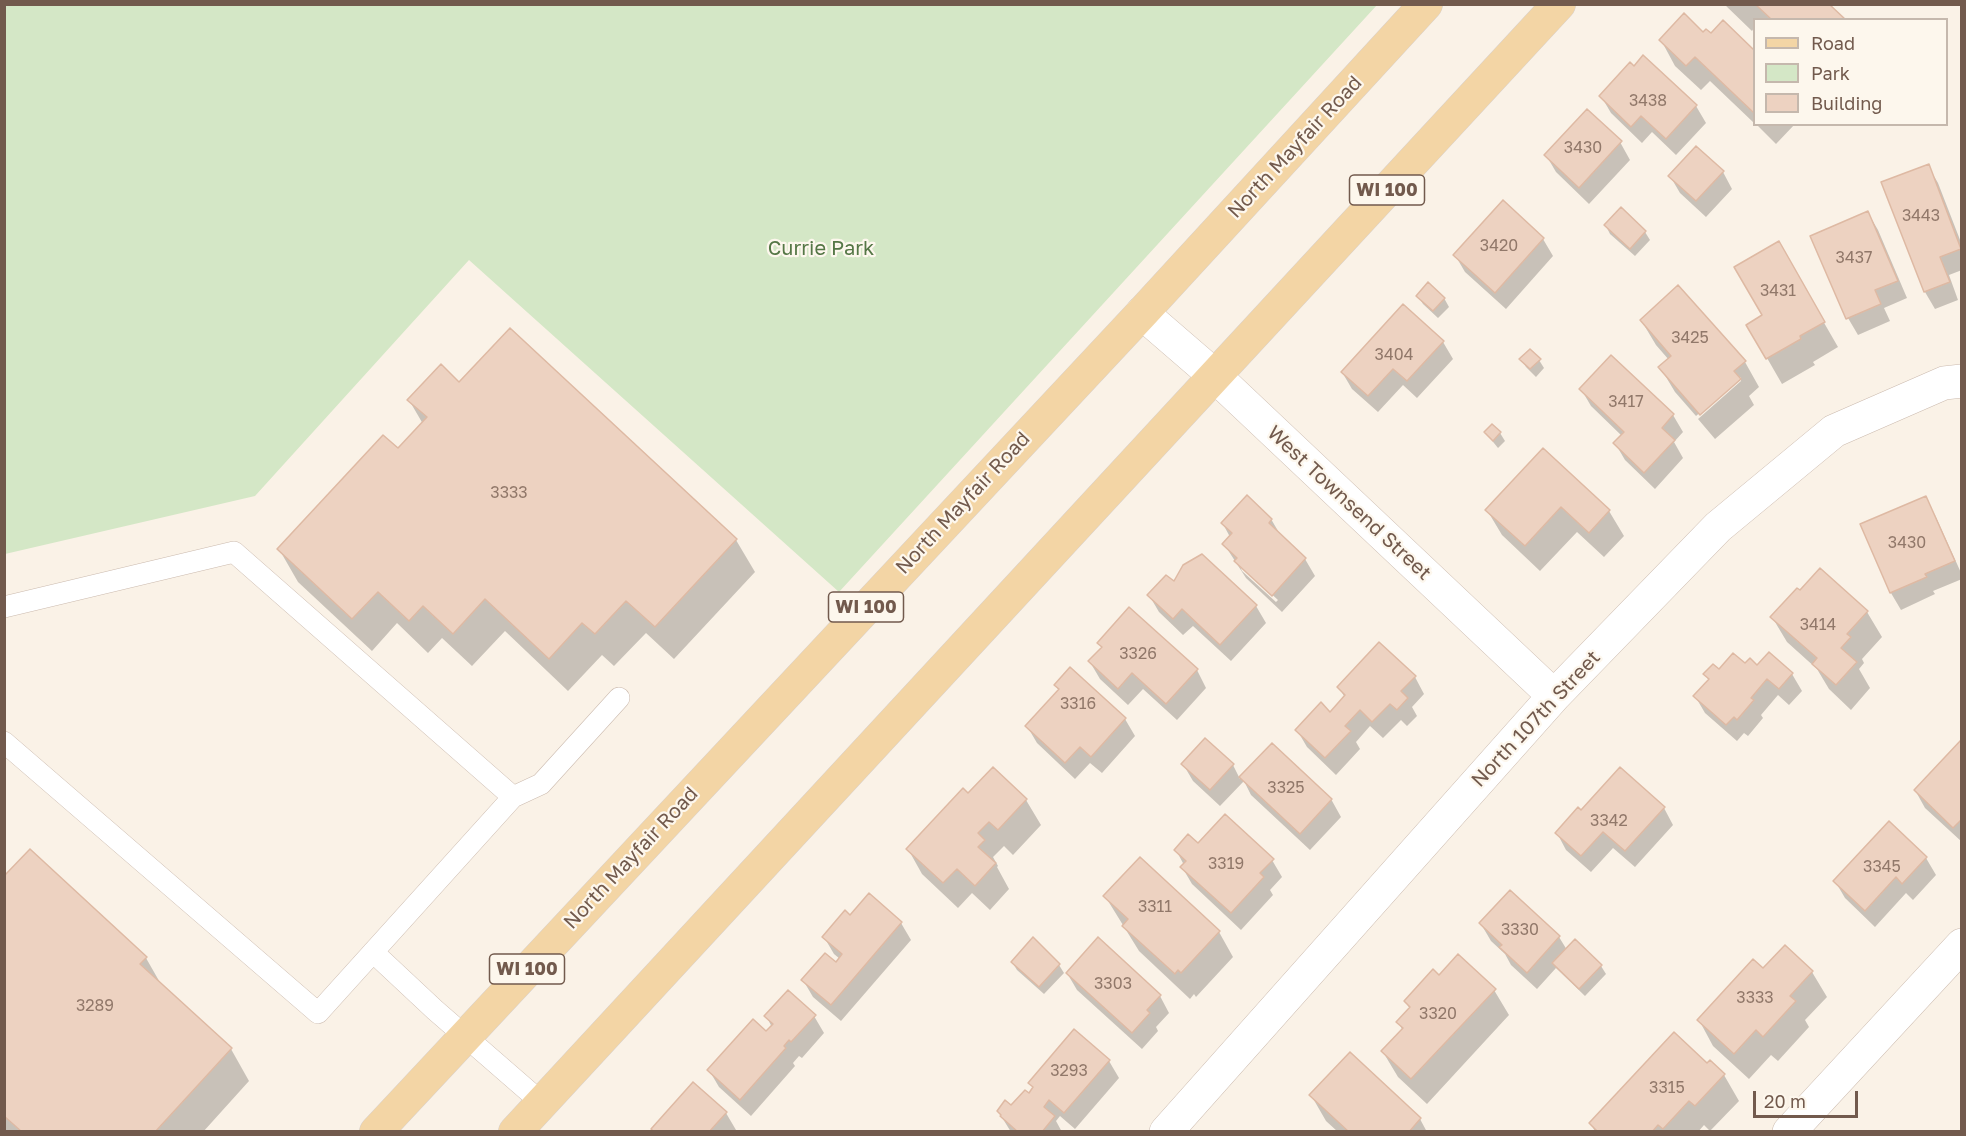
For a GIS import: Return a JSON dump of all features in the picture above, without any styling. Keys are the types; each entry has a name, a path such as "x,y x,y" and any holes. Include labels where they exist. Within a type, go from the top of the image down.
{"main road":[{"name":"North Mayfair Road","path":"376,1131 1142,313 1426,4"},
{"name":"WI 100","path":"515,1131 1559,4"}],"street":[{"name":"West Townsend Street","path":"1142,313 1215,376 1554,696"},
{"name":"North 107th Street","path":"1166,1131 1554,696 1718,527 1834,431 1944,383 1962,381"},
{"path":"1789,1131 1962,945"}],"lane":[{"path":"4,607 234,552 513,797"},
{"path":"4,742 318,1013 513,797 541,784 619,698"},
{"path":"373,952 435,1010 542,1103"}],"green space":[{"name":"Currie Park","path":"4,5 1377,5 839,592 469,260 255,496 5,554"}],"building":[{"path":"1755,4 1829,4 1844,18 1770,18"},
{"path":"1684,13 1703,32 1706,29 1711,33 1723,20 1753,49 1753,112 1695,57 1686,66 1659,40"},
{"path":"1643,55 1697,105 1666,139 1641,116 1631,127 1599,96 1630,62 1634,66"},
{"path":"1587,109 1622,141 1579,188 1544,155"},
{"path":"1696,146 1724,171 1696,201 1668,176"},
{"path":"1929,164 1961,249 1940,257 1950,282 1924,292 1881,182"},
{"path":"1503,200 1544,238 1495,293 1453,255"},
{"path":"1621,207 1646,231 1630,249 1604,225"},
{"path":"1868,211 1898,281 1875,290 1881,304 1846,319 1810,236"},
{"path":"1779,241 1825,322 1766,359 1746,325 1762,315 1734,267"},
{"path":"1428,282 1445,298 1433,311 1416,296"},
{"path":"1678,285 1746,361 1734,371 1741,379 1700,415 1658,367 1671,356 1640,320"},
{"path":"1403,304 1444,341 1407,381 1393,369 1368,396 1341,372"},
{"path":"510,328 737,539 655,627 626,601 595,634 582,623 549,659 485,599 453,634 423,606 409,621 378,592 352,619 277,549 383,435 398,448 427,417 407,400 441,364 459,382"},
{"path":"1530,349 1541,359 1530,369 1519,359"},
{"path":"1611,355 1674,414 1662,428 1675,440 1644,473 1613,443 1624,432 1579,389"},
{"path":"1492,424 1501,432 1493,441 1484,432"},
{"path":"1543,448 1610,510 1589,533 1561,507 1525,546 1485,510"},
{"path":"1247,495 1272,519 1269,523 1306,558 1272,596 1234,561 1237,558 1222,544 1232,533 1221,523"},
{"path":"1926,496 1955,561 1925,574 1927,577 1890,593 1860,524"},
{"path":"1202,554 1257,605 1220,645 1182,609 1173,619 1147,595 1166,575 1174,581 1183,565"},
{"path":"1820,568 1868,611 1847,634 1851,637 1841,648 1857,662 1836,685 1812,664 1817,658 1770,617 1797,588 1800,590"},
{"path":"1129,607 1198,669 1166,704 1132,673 1118,689 1088,661 1102,647 1097,643"},
{"path":"1379,642 1416,676 1401,691 1408,698 1397,710 1390,704 1372,722 1360,710 1345,726 1351,731 1325,758 1295,730 1321,702 1330,712 1345,695 1337,687"},
{"path":"1769,652 1793,673 1779,689 1767,679 1751,698 1754,700 1737,720 1734,717 1726,725 1693,696 1709,679 1703,674 1713,664 1719,669 1733,653 1745,663 1750,658 1757,665"},
{"path":"1070,667 1126,718 1091,757 1080,747 1065,763 1025,726 1059,689 1054,685"},
{"path":"1205,738 1234,764 1210,790 1181,764"},
{"path":"1961,740 1962,819 1953,828 1914,790"},
{"path":"1272,743 1332,799 1300,834 1239,777"},
{"path":"993,767 1027,799 998,830 989,822 978,833 985,840 978,847 996,863 975,886 957,869 943,883 906,849 963,788 968,793"},
{"path":"1620,767 1665,807 1625,851 1603,832 1581,856 1555,833 1578,807 1581,810"},
{"path":"1225,814 1274,859 1260,873 1264,877 1231,913 1180,867 1186,861 1174,850 1188,834 1198,843"},
{"path":"1889,821 1927,857 1902,884 1896,877 1865,911 1833,881"},
{"path":"30,849 147,957 140,964 232,1048 155,1132 22,1132 4,1116 4,876"},
{"path":"1140,857 1220,931 1181,973 1178,970 1175,974 1122,926 1128,919 1103,896"},
{"path":"1510,890 1560,936 1527,973 1499,947 1502,945 1479,923"},
{"path":"869,893 902,922 831,1005 801,980 825,953 836,962 842,954 822,937 845,910 850,915"},
{"path":"1033,937 1060,964 1039,987 1011,962"},
{"path":"1098,937 1161,995 1147,1010 1150,1013 1132,1033 1066,973"},
{"path":"1575,939 1602,965 1579,989 1552,963"},
{"path":"1785,945 1813,971 1790,996 1796,1001 1763,1037 1756,1030 1734,1054 1697,1020 1753,959 1763,968"},
{"path":"1458,954 1496,989 1411,1079 1381,1051 1403,1028 1396,1022 1410,1007 1404,1001 1433,969 1439,975"},
{"path":"788,990 816,1015 791,1042 789,1040 784,1046 786,1048 740,1100 707,1070 753,1019 766,1031 773,1024 764,1016"},
{"path":"1074,1029 1110,1060 1064,1113 1049,1100 1044,1107 1055,1116 1042,1132 1018,1132 997,1111 1005,1100 1011,1105 1025,1090 1029,1093 1033,1087 1028,1083"},
{"path":"1674,1032 1707,1063 1710,1060 1725,1074 1695,1106 1689,1101 1663,1129 1658,1125 1652,1132 1598,1132 1589,1123"},
{"path":"1350,1052 1421,1118 1409,1132 1349,1132 1309,1095"},
{"path":"693,1082 727,1112 709,1132 654,1132 651,1129"}]}
